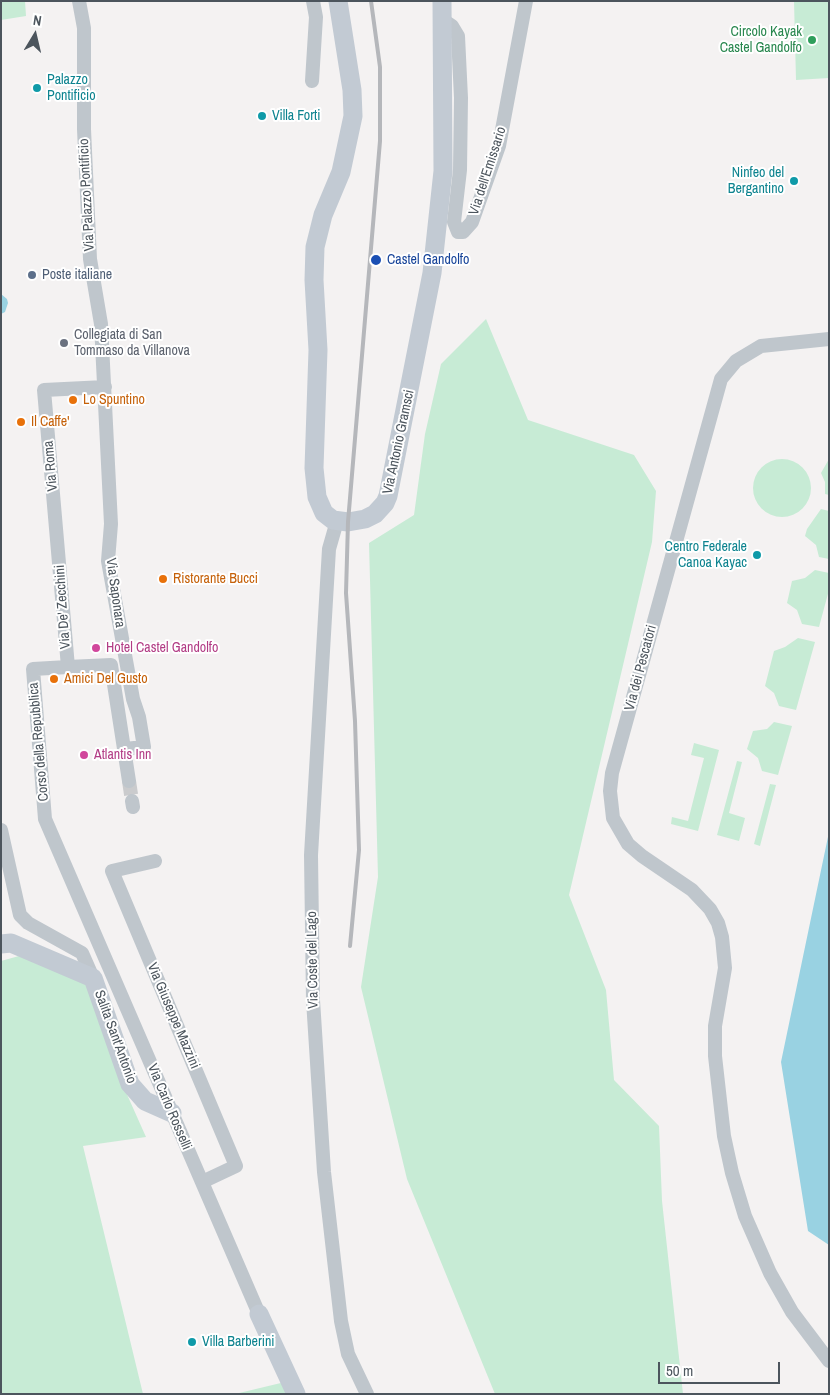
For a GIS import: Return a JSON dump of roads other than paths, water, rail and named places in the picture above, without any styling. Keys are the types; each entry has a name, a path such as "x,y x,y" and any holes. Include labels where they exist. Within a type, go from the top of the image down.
{"street":[{"name":"Via Palazzo Pontificio","path":"79,1 84,28 83,120 90,259 101,324 105,387"},
{"path":"312,81 316,17 313,1"},
{"path":"337,521 324,513 320,506 314,468 318,350 314,269 317,235 341,172 353,116 348,58 338,1"},
{"name":"Via dell'Emissario","path":"442,10 458,36 461,98 460,170 454,222 458,232 463,232 472,222 499,146 526,1"},
{"name":"Via Antonio Gramsci","path":"337,521 365,519 381,508 388,496 436,248 442,171 442,10"},
{"name":"Via dei Pescatori","path":"829,339 761,346 736,361 721,379 611,778 611,811 623,837 642,856 692,890 710,910 718,923 722,937 725,968 715,1036 717,1081 724,1136 739,1198 759,1250 774,1281 792,1312 829,1360"},
{"name":"Via Roma","path":"58,542 44,390 105,387"},
{"name":"Via Saponara","path":"105,387 111,524 108,561 133,699 139,717 144,747 125,749"},
{"name":"Via Coste del Lago","path":"337,521 329,549 311,855 313,1000 324,1172 340,1321 348,1354 367,1394"},
{"name":"Via De' Zecchini","path":"33,670 68,667 58,542"},
{"path":"68,667 111,665 129,782"},
{"name":"Corso della Repubblica","path":"33,670 45,815 80,900"},
{"path":"1,830 20,916 28,923 82,953 93,978"},
{"name":"Via Giuseppe Mazzini","path":"155,861 112,871 236,1166 202,1182"},
{"name":"Via Carlo Rosselli","path":"80,900 259,1314"},
{"name":"Salita Sant'Antonio","path":"1,944 11,943 93,978 130,1084 144,1101 172,1113"},
{"path":"259,1314 293,1388"}],"water":[{"path":"1,294 7,299 8,303 5,312 1,314"},
{"path":"829,832 829,1245 808,1231 781,1062"}],"tunnel":[{"path":"129,781 132,801"}],"railway":[{"path":"350,946 359,850 355,721 346,593 348,522 380,141 380,67 371,1"}],"place":[{"name":"Circolo Kayak Castel Gandolfo","path":"812,40"},
{"name":"Palazzo Pontificio","path":"37,88"},
{"name":"Villa Forti","path":"262,116"},
{"name":"Ninfeo del Bergantino","path":"794,181"},
{"name":"Castel Gandolfo","path":"376,260"},
{"name":"Poste italiane","path":"32,275"},
{"name":"Collegiata di San Tommaso da Villanova","path":"64,343"},
{"name":"Lo Spuntino","path":"73,400"},
{"name":"Il Caffe'","path":"21,422"},
{"name":"Centro Federale Canoa Kayac","path":"757,555"},
{"name":"Ristorante Bucci","path":"163,579"},
{"name":"Hotel Castel Gandolfo","path":"96,648"},
{"name":"Amici Del Gusto","path":"54,679"},
{"name":"Atlantis Inn","path":"84,755"},
{"name":"Villa Barberini","path":"192,1342"}]}
